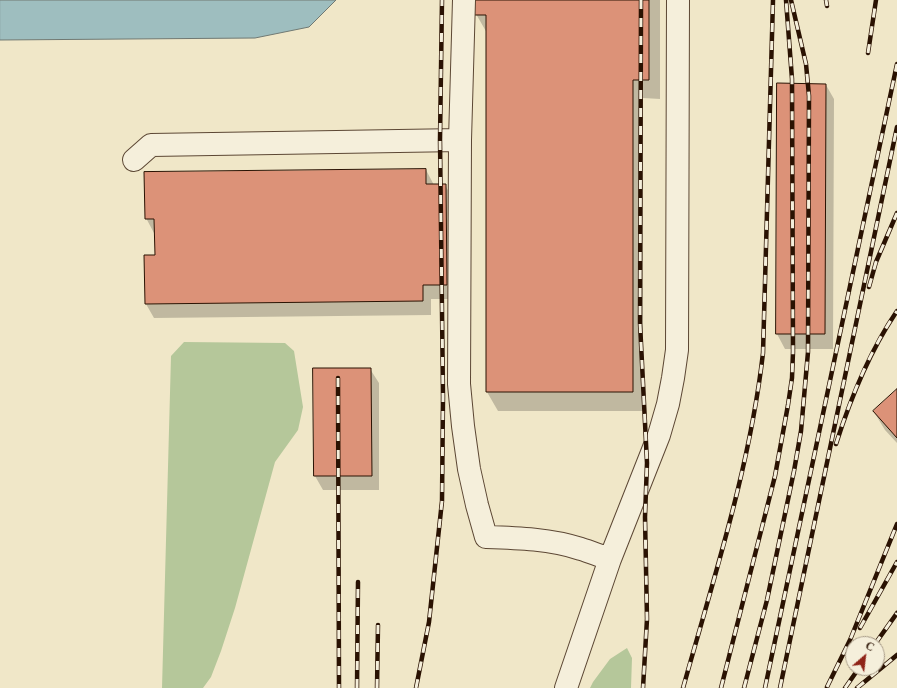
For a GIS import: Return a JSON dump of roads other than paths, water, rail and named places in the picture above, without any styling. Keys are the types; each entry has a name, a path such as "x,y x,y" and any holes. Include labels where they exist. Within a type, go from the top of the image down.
{"lane":[{"path":"464,0 460,140 459,384 469,469 477,505 486,537 519,538 550,542 580,548 610,559"},
{"path":"566,688 610,559 659,435 668,404 676,357 678,0"},
{"path":"134,160 151,145 460,140"}],"water":[{"path":"0,0 336,0 309,27 255,38 0,40"}],"railway":[{"path":"416,688 429,622 442,501 443,397 440,140 442,0"},
{"path":"641,0 640,323 647,463 645,517 647,619 643,688"},
{"path":"683,688 730,522 749,438 763,353 773,0"},
{"path":"721,688 775,476 792,378 792,79 786,0"},
{"path":"744,688 767,600 794,471 801,431 808,352 809,96 806,64 791,0"},
{"path":"826,0 827,6"},
{"path":"868,53 876,0"},
{"path":"765,688 897,64"},
{"path":"780,688 897,127"},
{"path":"869,287 876,262 897,213"},
{"path":"836,444 848,409 869,359 897,311"},
{"path":"338,378 339,688"},
{"path":"827,687 850,640 897,524"},
{"path":"860,628 897,562"},
{"path":"357,688 358,582"},
{"path":"881,636 897,613"},
{"path":"377,688 378,625"},
{"path":"857,688 897,655"},
{"path":"845,688 853,676"}]}
